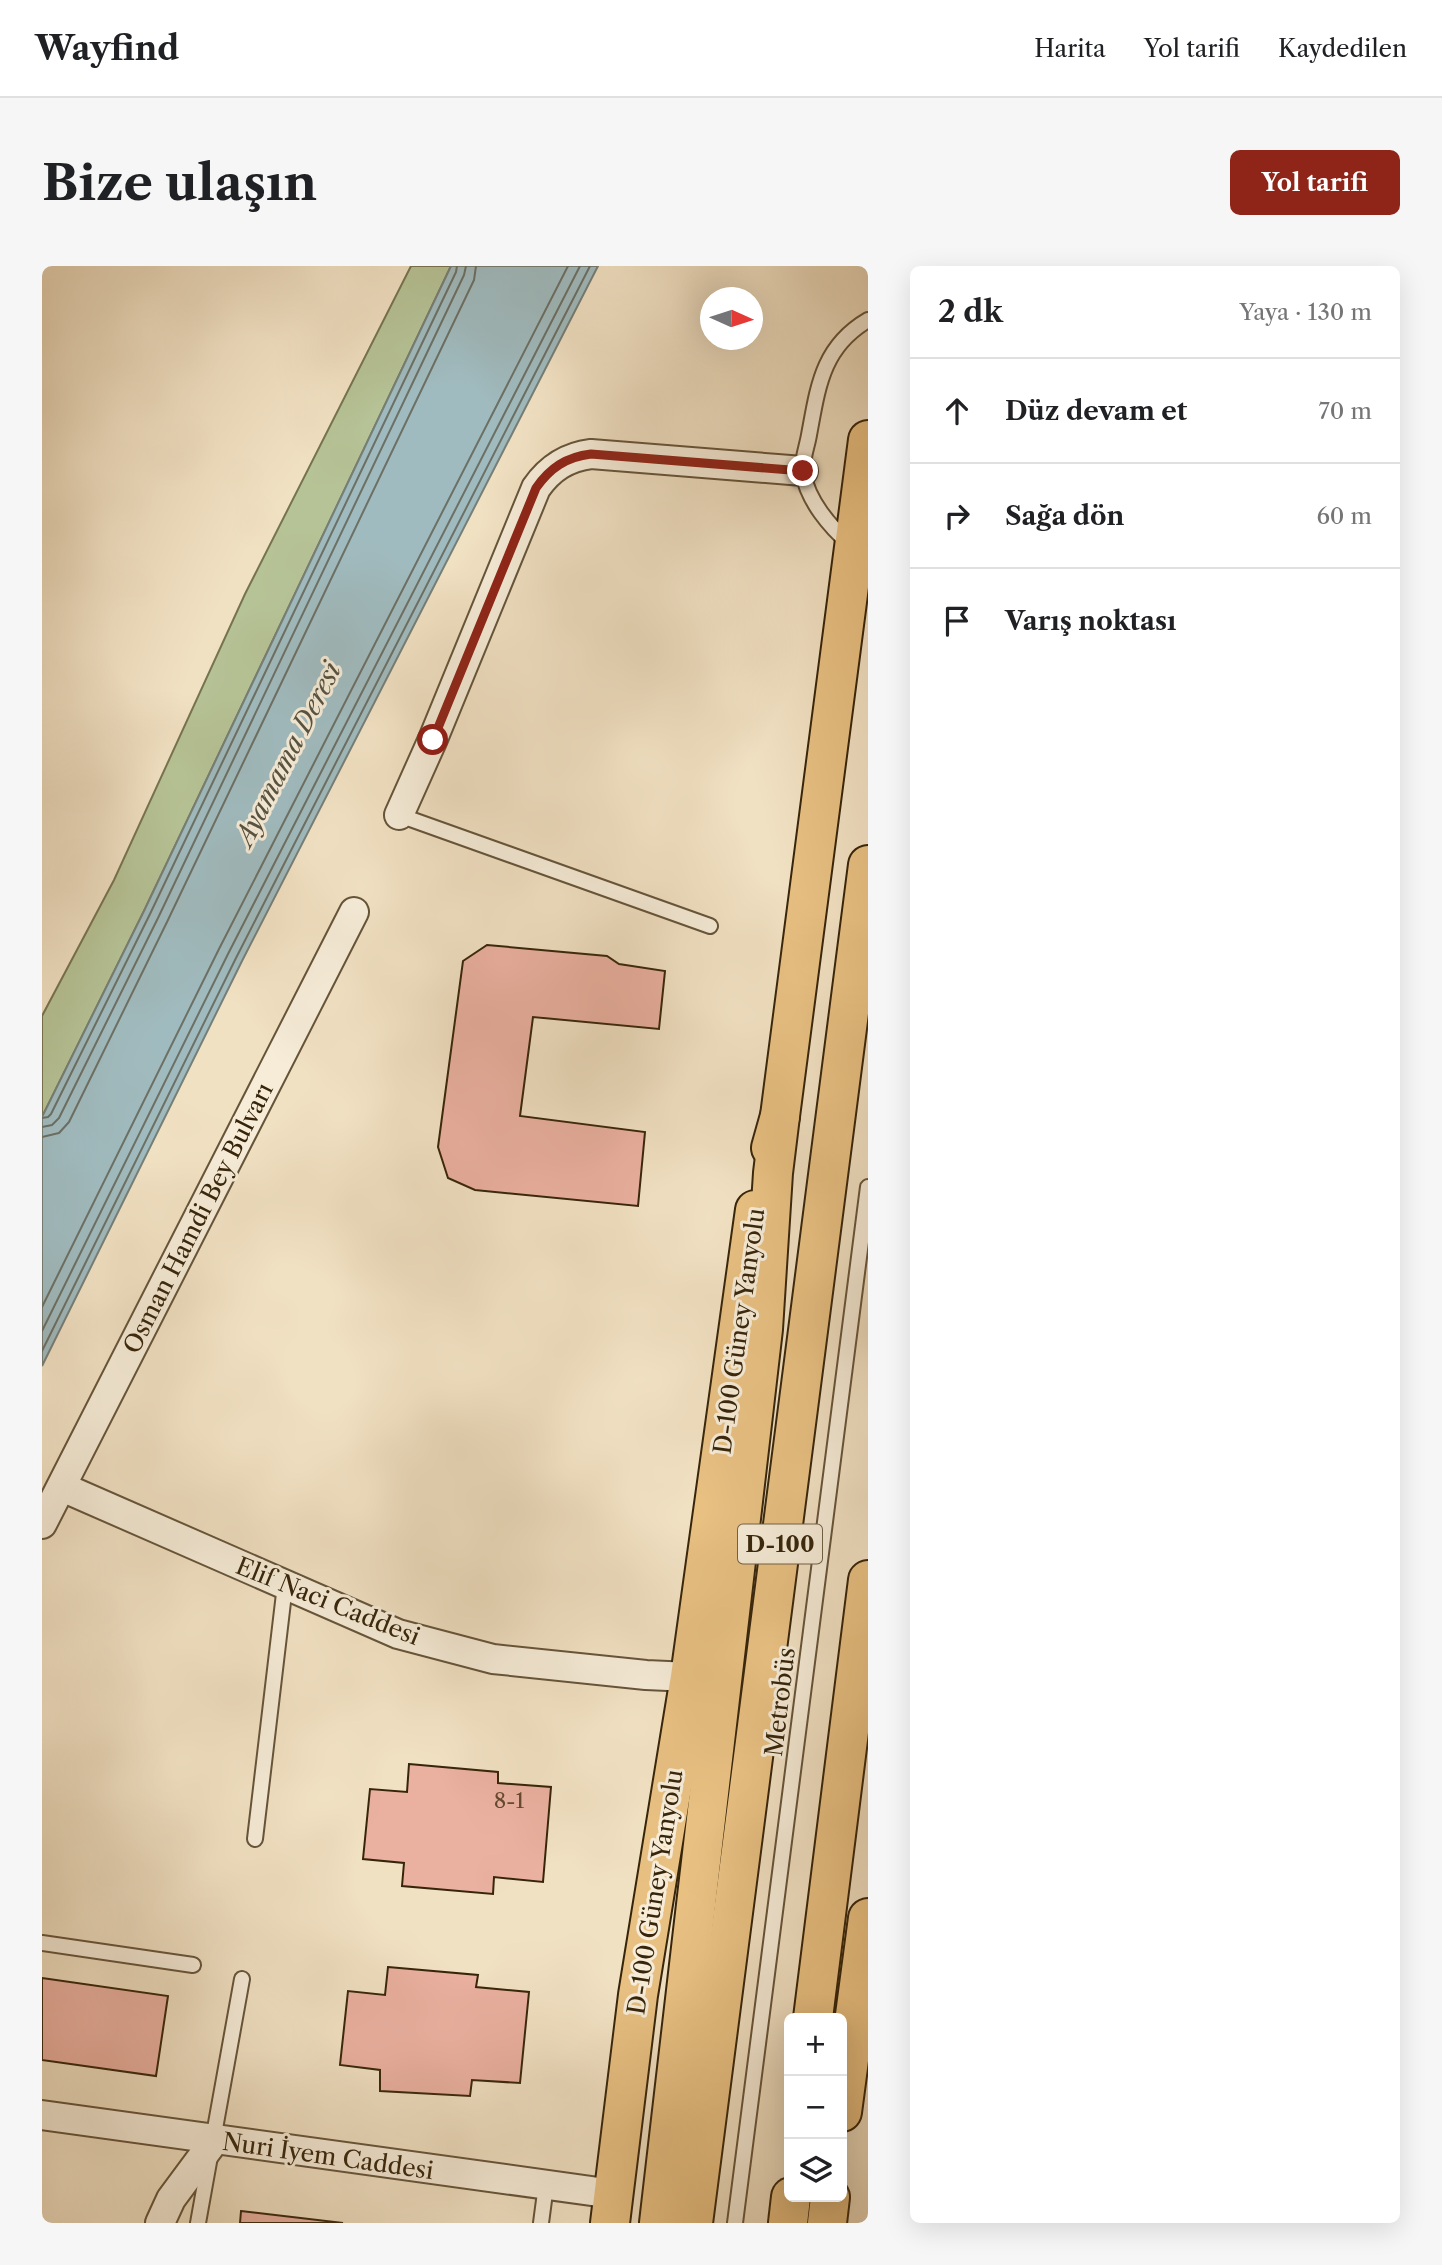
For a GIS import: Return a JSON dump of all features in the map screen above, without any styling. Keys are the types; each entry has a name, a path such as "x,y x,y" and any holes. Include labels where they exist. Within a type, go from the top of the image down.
{"main road":[{"name":"D-100 Güney Yanyolu","path":"612,2209 638,1995 690,1677 756,1206 780,1116 868,440"},
{"name":"D-100","path":"693,2223 868,865"},
{"path":"659,2223 760,1354 773,1173 780,1116"},
{"path":"814,2013 868,1580"},
{"path":"847,2076 868,1918"},
{"path":"788,2223 790,2202"},
{"path":"827,2223 829,2202"}],"street":[{"path":"399,814 433,740 536,488 554,467 578,456 591,454 803,471"},
{"name":"Osman Hamdi Bey Bulvarı","path":"42,1524 354,912"},
{"name":"Elif Naci Caddesi","path":"62,1487 398,1634 493,1659 690,1677"},
{"name":"Nuri İyem Caddesi","path":"42,2115 546,2185 612,2209"},
{"path":"160,2223 172,2199 214,2141"}],"lane":[{"path":"855,548 830,524 820,510 803,471 819,380 828,359 841,341 868,320"},
{"path":"399,814 710,926"},
{"name":"Metrobüs","path":"735,2223 868,1187"},
{"path":"255,1839 285,1585"},
{"path":"42,1943 193,1965"},
{"path":"198,2223 242,1979"},
{"path":"541,2223 546,2185"}],"green space":[{"path":"411,266 451,266 144,911 42,1117 42,1016 114,880 245,594"}],"water":[{"name":"Ayamama Deresi","path":"451,266 598,266 242,961 42,1366 42,1117 144,911"}],"building":[{"path":"487,945 607,956 619,964 665,971 659,1029 533,1017 520,1116 645,1132 638,1206 475,1190 448,1178 438,1147 463,961"},
{"path":"409,1764 498,1772 498,1783 551,1787 543,1882 494,1877 493,1894 402,1886 404,1863 363,1859 370,1789 407,1792"},
{"path":"388,1967 478,1975 476,1987 529,1992 520,2083 472,2080 470,2096 380,2091 380,2070 340,2065 348,1991 385,1995"},
{"path":"42,1978 168,1996 156,2076 42,2060"},
{"path":"241,2211 343,2223 240,2223"}],"route":[{"path":"433,740 536,488 554,467 578,456 591,454 803,471"}]}
